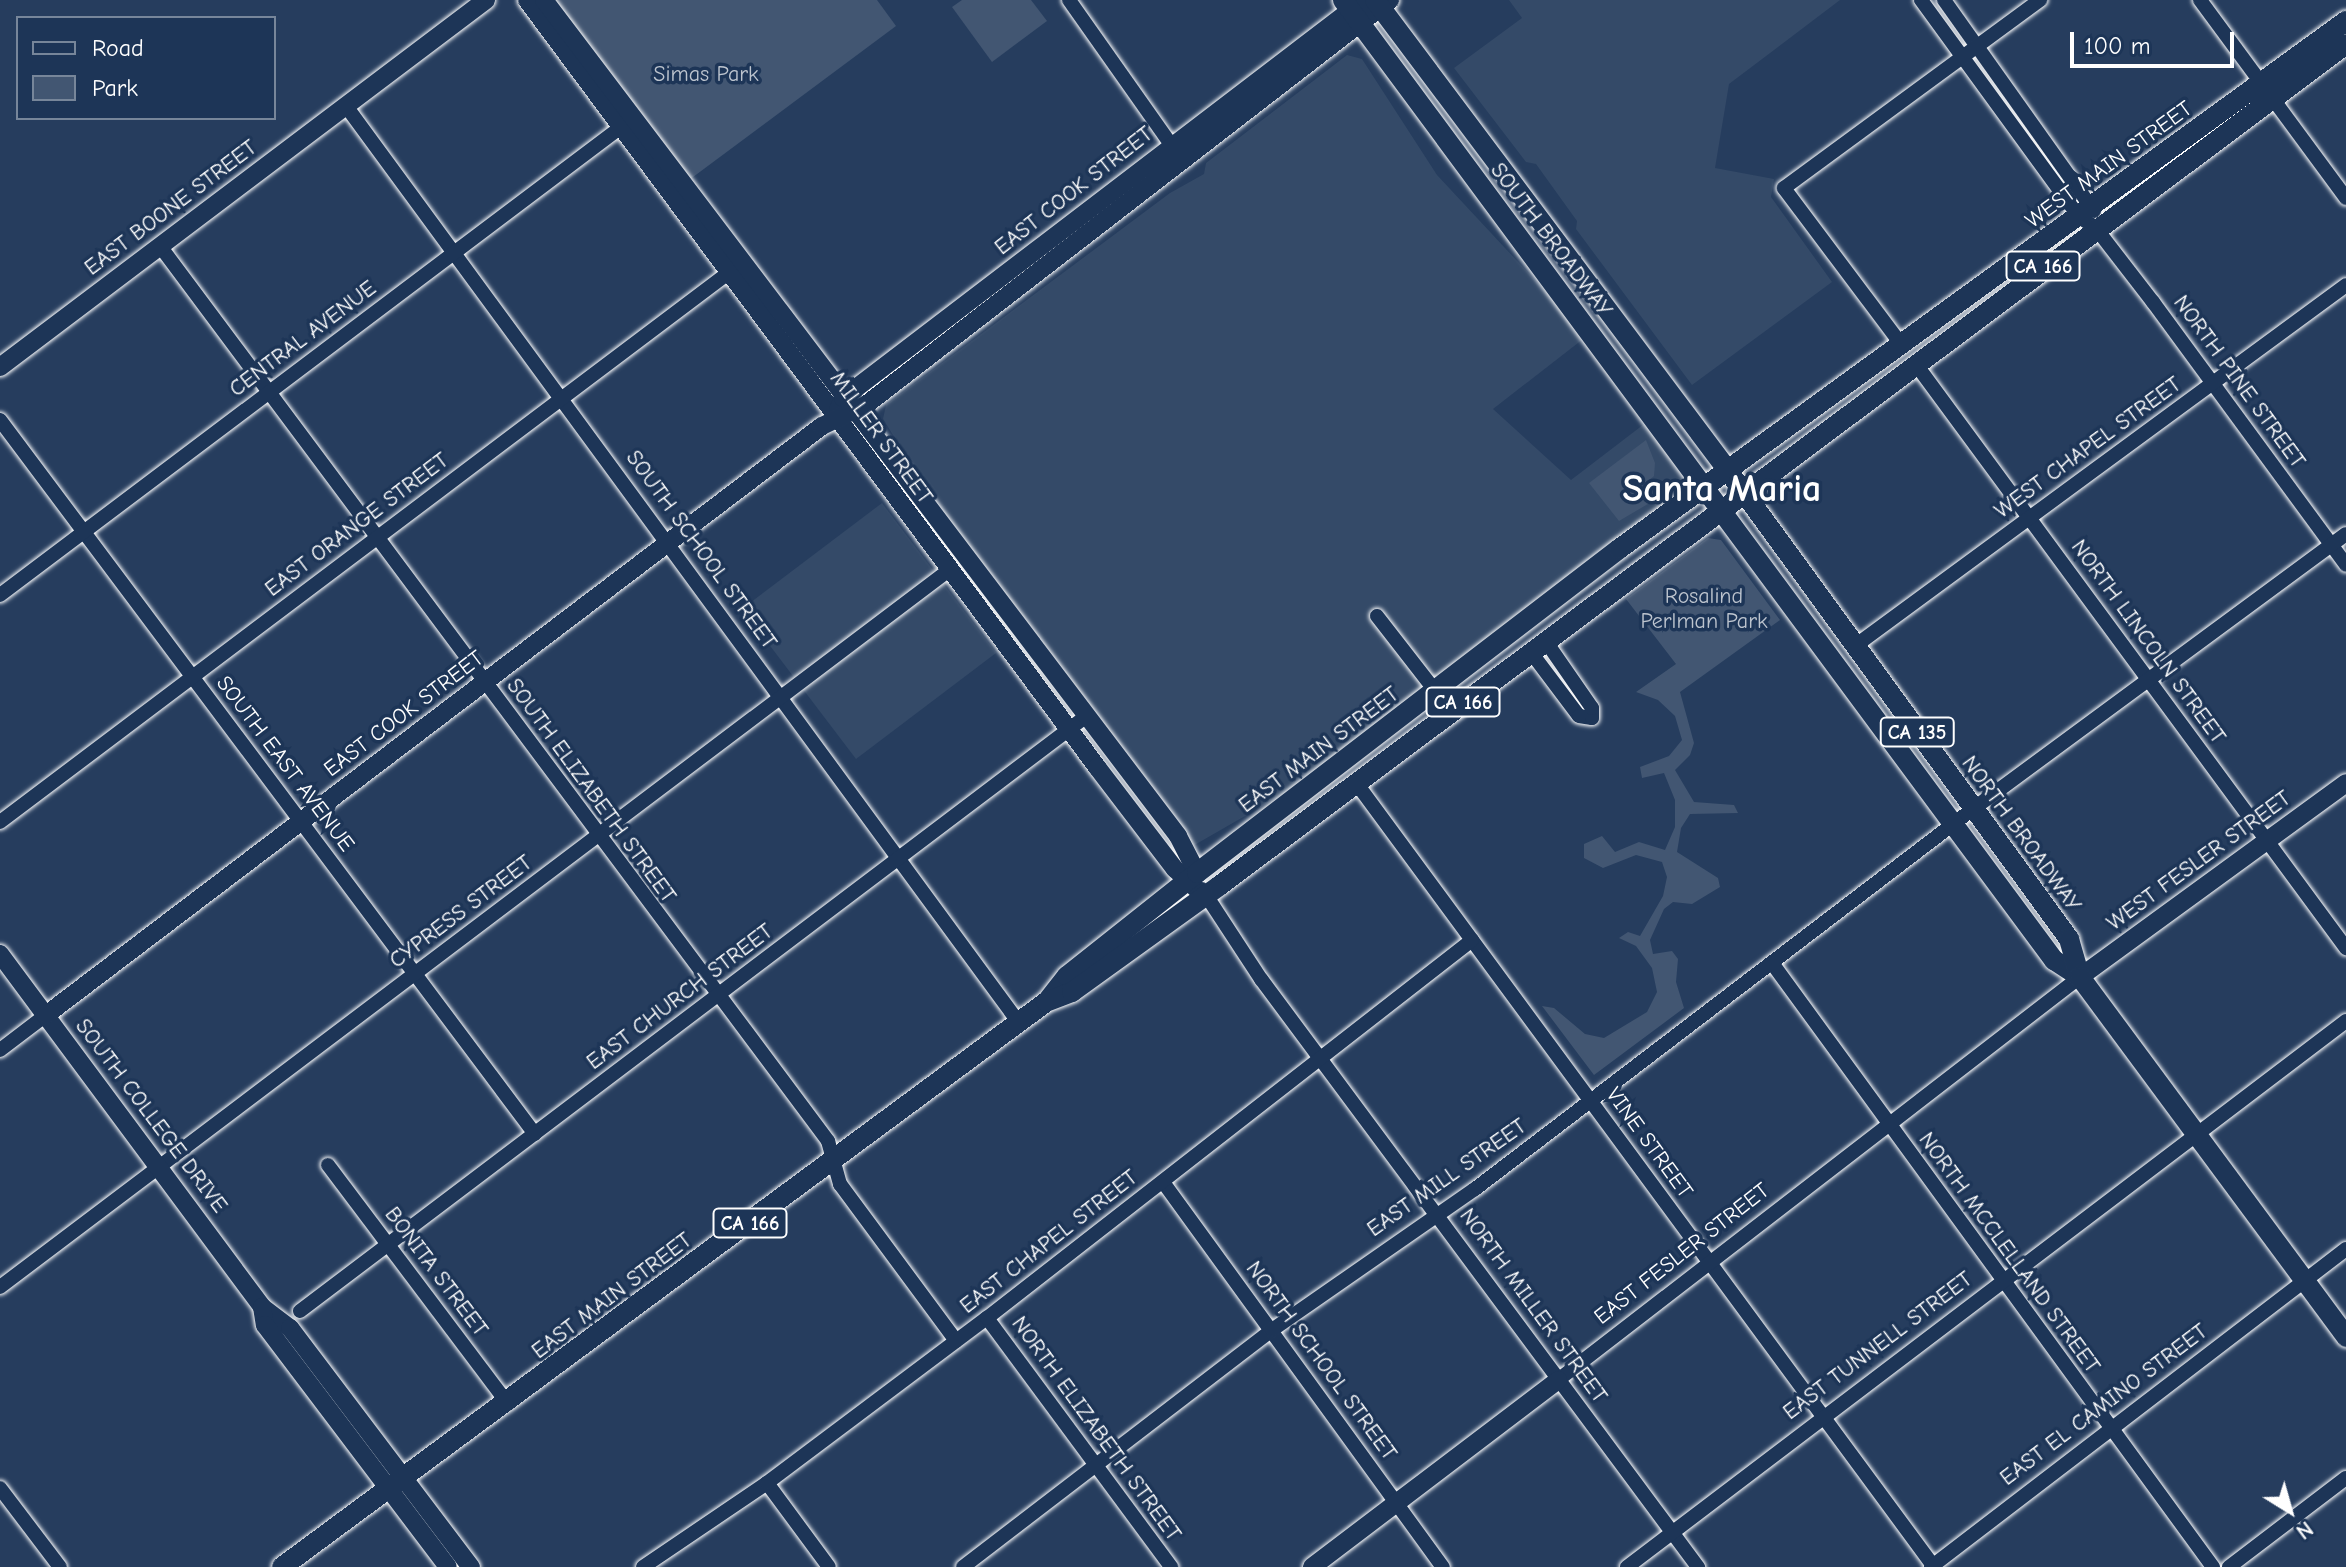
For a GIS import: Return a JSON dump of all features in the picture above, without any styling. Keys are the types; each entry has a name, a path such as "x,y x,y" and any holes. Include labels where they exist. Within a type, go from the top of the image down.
{"main road":[{"name":"SOUTH BROADWAY","path":"1366,6 1742,491"},
{"name":"SOUTH BROADWAY","path":"1366,6 1721,507"},
{"name":"WEST MAIN STREET","path":"2267,91 2346,21"},
{"name":"WEST MAIN STREET","path":"1706,487 1991,281 2267,91 2346,44"},
{"name":"WEST MAIN STREET","path":"1721,507 1915,363 2089,216"},
{"path":"1915,363 1912,357 1918,346 1991,281"},
{"path":"1822,433 1843,407 1899,359 1901,344"},
{"name":"EAST MAIN STREET","path":"282,1567 833,1167 1046,1002 1067,976 1192,878 1706,487"},
{"name":"NORTH BROADWAY","path":"1742,491 2069,939 2080,977"},
{"name":"EAST MAIN STREET","path":"1046,1002 1072,992 1205,897 1721,507"},
{"name":"NORTH BROADWAY","path":"1721,507 2054,960 2080,977 2346,1337"}],"street":[{"name":"EAST BOONE STREET","path":"0,367 486,0"},
{"name":"MILLER STREET","path":"527,0 628,122"},
{"name":"MILLER STREET","path":"544,0 628,122 736,268 1178,836 1192,878"},
{"path":"1069,0 1173,145 1182,163"},
{"path":"1921,0 2089,216"},
{"path":"1944,0 1978,46 2089,216"},
{"path":"1901,344 1784,188 2040,0"},
{"path":"2200,0 2346,198"},
{"name":"EAST COOK STREET","path":"1009,284 1173,145 1366,6"},
{"name":"EAST COOK STREET","path":"0,1050 1009,284 1182,163 1366,6"},
{"name":"SOUTH SCHOOL STREET","path":"346,106 1019,1023"},
{"name":"CENTRAL AVENUE","path":"0,595 628,122"},
{"name":"NORTH PINE STREET","path":"2089,216 2346,565"},
{"name":"SOUTH ELIZABETH STREET","path":"160,246 716,997 828,1141 833,1167"},
{"name":"EAST ORANGE STREET","path":"0,822 736,268"},
{"name":"WEST CHAPEL STREET","path":"1855,646 2213,386 2346,285"},
{"name":"NORTH LINCOLN STREET","path":"1915,363 2346,948"},
{"name":"MILLER STREET","path":"844,409 949,570 1070,729 1205,897"},
{"name":"SOUTH EAST AVENUE","path":"0,420 535,1134"},
{"name":"EAST MILL STREET","path":"963,1567 1272,1330 1591,1102 2147,678 2346,534"},
{"name":"CYPRESS STREET","path":"0,1287 949,570"},
{"path":"1377,616 1451,711"},
{"path":"1537,646 1592,708 1592,718 1579,716 1537,646"},
{"name":"EAST CHURCH STREET","path":"300,1311 1085,717"},
{"name":"WEST FESLER STREET","path":"2080,977 2346,783"},
{"name":"VINE STREET","path":"1357,784 1933,1567"},
{"name":"NORTH MILLER STREET","path":"1205,897 1698,1567"},
{"name":"EAST CHAPEL STREET","path":"643,1567 767,1483 987,1318 1472,940"},
{"name":"SOUTH COLLEGE DRIVE","path":"0,954 262,1307 278,1314 397,1484"},
{"name":"NORTH MCCLELLAND STREET","path":"1772,963 2000,1280 2213,1567"},
{"name":"EAST FESLER STREET","path":"1312,1567 2080,977"},
{"name":"EAST TUNNELL STREET","path":"1627,1567 2000,1280 2346,1021"},
{"name":"BONITA STREET","path":"328,1165 508,1404"},
{"path":"833,1167 956,1341"},
{"name":"NORTH SCHOOL STREET","path":"1163,1182 1443,1567"},
{"name":"EAST EL CAMINO STREET","path":"1933,1567 2109,1427 2346,1249"},
{"name":"NORTH ELIZABETH STREET","path":"987,1318 1171,1567"},
{"path":"2229,1567 2346,1478"},
{"path":"767,1483 829,1567"},
{"path":"397,1484 448,1567"},
{"path":"397,1484 471,1567"},
{"path":"0,1488 60,1567"}],"shaded area":[{"path":"1509,0 1840,0 1729,84 1715,168 1774,179 1771,197 1832,282 1692,385 1576,229 1577,221 1536,164 1526,162 1454,68 1522,18"},
{"path":"1347,55 1362,59 1437,175 1587,336 1493,409 1571,480 1652,418 1701,485 1337,763 1191,847 959,540 883,419 886,405 1170,193 1204,174 1206,163"},
{"path":"882,503 996,653 856,759 742,609"}],"green space":[{"name":"Simas Park","path":"555,0 877,0 896,26 689,180"},
{"path":"962,0 1031,0 1047,21 992,62 952,7"},
{"path":"1646,440 1655,463 1654,476 1647,482 1653,501 1619,521 1589,483"},
{"name":"Rosalind Perlman Park","path":"1708,538 1721,540 1780,620 1680,692 1694,743 1690,755 1675,770 1694,802 1734,805 1738,813 1690,814 1681,828 1677,852 1718,878 1720,887 1692,904 1673,902 1664,909 1650,940 1653,954 1672,951 1678,959 1676,982 1684,1008 1594,1075 1542,1006 1554,1008 1585,1034 1604,1038 1647,1012 1657,992 1652,968 1636,946 1619,938 1628,932 1640,936 1663,896 1667,877 1662,862 1636,855 1603,868 1584,858 1584,844 1602,836 1615,852 1639,842 1665,850 1675,827 1675,800 1664,773 1642,778 1640,767 1669,756 1682,740 1675,716 1658,700 1636,692 1676,664 1626,599"}],"district":[{"name":"Santa Maria","path":"1722,490"}]}
